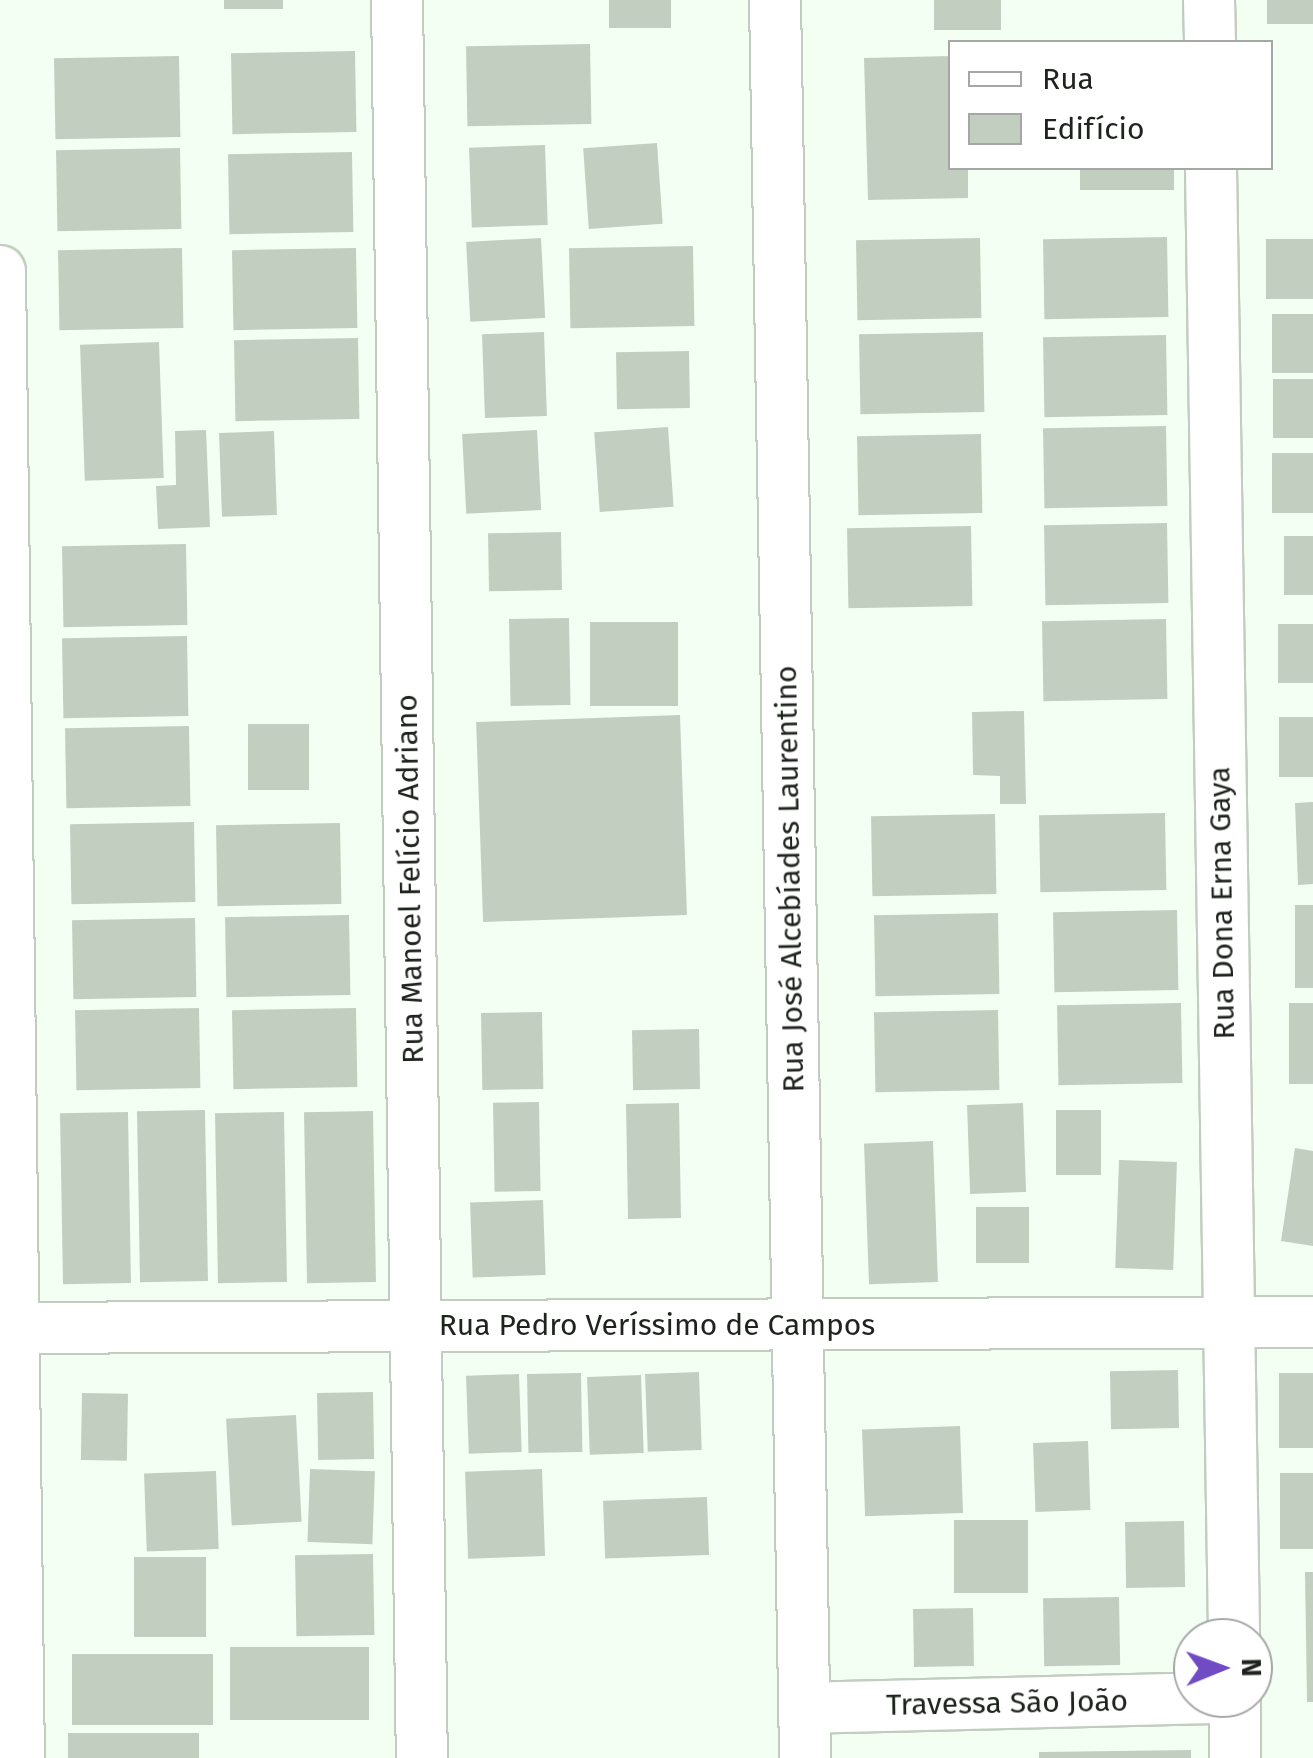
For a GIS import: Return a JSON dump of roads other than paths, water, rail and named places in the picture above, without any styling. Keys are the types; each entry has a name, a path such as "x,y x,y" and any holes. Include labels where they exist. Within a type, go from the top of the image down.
{"street":[{"name":"Rua Manoel Felício Adriano","path":"398,0 422,1758"},
{"name":"Rua José Alcebíades Laurentino","path":"775,0 806,1758"},
{"path":"1209,0 1210,40"},
{"name":"Rua Dona Erna Gaya","path":"1212,170 1234,1618"},
{"path":"0,271 7,1328 20,1758"},
{"name":"Rua Pedro Veríssimo de Campos","path":"7,1328 1313,1322"},
{"name":"Travessa São João","path":"804,1708 1173,1699"},
{"path":"1235,1718 1236,1758"}]}
